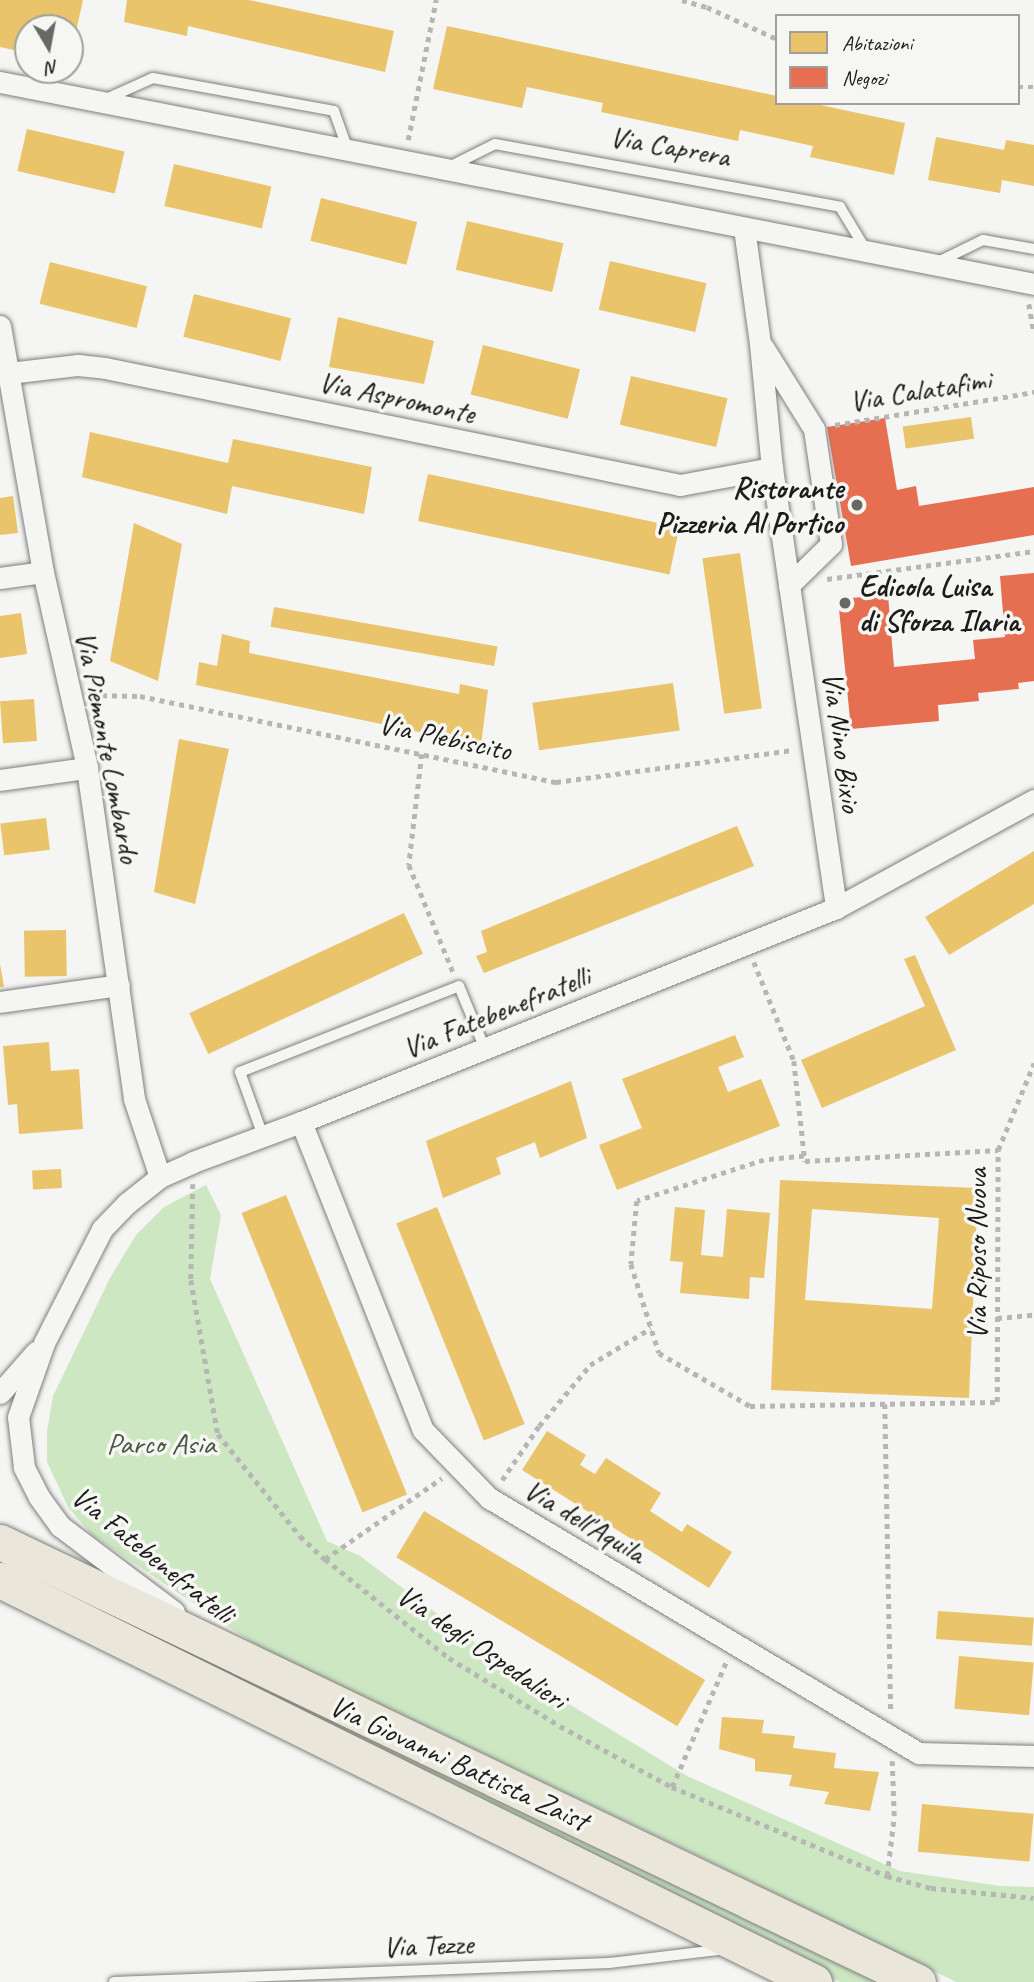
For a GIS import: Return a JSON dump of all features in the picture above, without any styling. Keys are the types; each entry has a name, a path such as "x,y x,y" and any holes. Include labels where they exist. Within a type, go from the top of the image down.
{"main road":[{"name":"Via Giovanni Battista Zaist","path":"0,1542 918,1982"},
{"name":"Via Giovanni Battista Zaist","path":"0,1580 814,1982"}],"street":[{"path":"0,82 1034,284"},
{"name":"Via Nino Bixio","path":"744,228 760,344 772,468 836,908"},
{"name":"Via Piemonte Lombardo","path":"0,326 4,373 43,572 87,768 134,1099 160,1177"},
{"name":"Via Nino Bixio","path":"760,344 814,429 831,544 789,585"},
{"name":"Via Aspromonte","path":"4,373 78,365 105,368 680,485 772,468"},
{"path":"0,578 43,572"},
{"path":"0,780 87,768"},
{"name":"Via Fatebenefratelli","path":"229,1653 60,1526 39,1497 24,1467 18,1417 44,1343 102,1229 126,1203 160,1177 193,1162 301,1122 836,908 1034,800"},
{"path":"0,1002 119,985"},
{"name":"Via dell'Aquila","path":"301,1122 423,1430 489,1498 919,1753 1034,1756"},
{"name":"Via Fatebenefratelli","path":"0,1393 44,1343"}],"lane":[{"path":"103,101 153,78 334,111 348,150"},
{"name":"Via Caprera","path":"444,169 495,144 840,207 866,250"},
{"path":"934,264 983,240 1034,249"},
{"path":"263,1136 240,1072 459,986 485,1049"},
{"name":"Via Tezze","path":"114,1982 609,1963 744,1947"}],"path":[{"path":"404,161 436,0"},
{"path":"682,0 707,7 775,38"},
{"name":"Via Calatafimi","path":"814,429 1034,392"},
{"path":"789,585 1034,551"},
{"name":"Via Plebiscito","path":"70,695 140,696 556,782 813,748"},
{"path":"422,754 409,865 459,986"},
{"path":"745,945 762,978 794,1061 804,1156"},
{"path":"998,1150 1034,1063"},
{"name":"Via Riposo Nuova","path":"998,1150 997,1402 750,1406 659,1353 631,1264 637,1201 764,1160 804,1156 804,1161 998,1150"},
{"name":"Via degli Ospedalieri","path":"193,1162 191,1280 218,1434 300,1536 325,1559 449,1658 560,1726 672,1787 887,1875 931,1888 1034,1898"},
{"path":"997,1318 1034,1315"},
{"path":"489,1498 538,1426 590,1365 651,1328"},
{"path":"885,1404 894,1816 887,1875"},
{"path":"325,1559 459,1467"},
{"path":"672,1787 734,1643"}],"green space":[{"name":"Parco Asia","path":"206,1185 221,1215 210,1279 327,1541 360,1556 505,1665 687,1776 900,1871 1000,1886 1034,1887 1034,1982 956,1982 259,1647 92,1535 68,1507 47,1462 47,1431 53,1396 110,1278 136,1235 164,1207"},
{"path":"0,1556 883,1982 840,1982 165,1657 0,1576"}],"building: Abitazioni":[{"path":"0,0 83,0 80,14 14,14 14,50 0,47"},
{"path":"127,0 249,0 394,31 385,72 188,26 187,36 124,22"},
{"path":"447,26 775,96 775,105 820,105 905,123 894,175 810,157 813,146 740,130 738,141 601,112 603,103 527,87 522,108 433,89"},
{"path":"27,129 124,151 115,193 17,171"},
{"path":"936,137 1004,150 1006,140 1034,145 1034,186 1002,180 1000,193 928,180"},
{"path":"174,164 271,186 262,228 164,206"},
{"path":"321,198 417,222 406,265 310,241"},
{"path":"467,221 563,243 552,292 456,270"},
{"path":"610,261 706,283 695,332 599,310"},
{"path":"50,262 147,286 137,328 40,304"},
{"path":"194,294 291,318 280,361 183,337"},
{"path":"338,317 434,341 424,384 329,367"},
{"path":"483,345 580,369 568,419 471,394"},
{"path":"631,376 727,398 716,447 620,425"},
{"path":"971,417 974,439 906,448 903,427"},
{"path":"90,432 228,463 233,439 372,467 364,514 232,486 227,514 82,477"},
{"path":"428,474 679,527 669,574 418,521"},
{"path":"13,496 18,533 0,535 0,498"},
{"path":"134,523 182,544 158,681 110,661"},
{"path":"740,553 762,708 724,714 702,558"},
{"path":"274,607 498,646 494,666 271,627"},
{"path":"21,613 27,654 0,658 0,616"},
{"path":"222,634 250,641 249,653 459,694 460,684 488,690 481,745 196,685 199,662 217,666"},
{"path":"673,683 680,731 539,750 532,703"},
{"path":"34,699 37,741 3,743 0,701"},
{"path":"179,739 229,749 195,904 154,892"},
{"path":"46,818 50,850 4,855 0,824"},
{"path":"737,826 754,866 484,973 476,956 487,952 481,931"},
{"path":"1034,851 1034,904 949,955 925,917"},
{"path":"404,913 423,954 208,1054 189,1013"},
{"path":"66,930 67,976 25,977 24,931"},
{"path":"915,955 956,1050 822,1108 801,1060 925,1006 904,959"},
{"path":"0,964 4,987 0,987"},
{"path":"735,1035 744,1057 718,1067 728,1092 761,1079 780,1126 617,1190 599,1145 642,1128 622,1079"},
{"path":"49,1042 51,1071 79,1069 83,1129 19,1134 17,1104 8,1105 3,1046"},
{"path":"571,1081 587,1138 540,1158 535,1142 496,1158 501,1174 443,1198 426,1141"},
{"path":"61,1169 62,1188 33,1189 32,1171"},
{"path":"780,1180 978,1188 969,1398 771,1390","holes":["812,1209 939,1218 932,1309 805,1300"]},
{"path":"286,1195 407,1494 362,1512 241,1213"},
{"path":"437,1207 525,1424 484,1440 396,1223"},
{"path":"675,1207 705,1210 701,1255 723,1257 727,1209 770,1213 764,1278 750,1277 749,1299 680,1293 683,1262 670,1261"},
{"path":"547,1431 586,1455 580,1465 595,1474 606,1458 661,1493 650,1511 682,1532 687,1524 732,1552 709,1588 522,1470"},
{"path":"424,1511 705,1680 677,1726 396,1557"},
{"path":"938,1611 1034,1618 1032,1646 936,1639"},
{"path":"959,1656 1034,1663 1029,1715 954,1709"},
{"path":"722,1717 764,1720 762,1733 795,1736 793,1748 836,1753 834,1768 879,1772 870,1811 824,1804 829,1792 789,1786 792,1775 755,1771 755,1759 719,1749"},
{"path":"922,1804 1034,1814 1029,1862 918,1852"}],"building: Negozi":[{"path":"885,418 897,490 916,486 919,506 1034,487 1034,535 851,566 827,427"},
{"path":"1034,573 1034,681 1018,683 1019,689 978,693 979,701 938,705 939,721 851,729 838,599 888,595 894,667 975,659 973,640 1005,637 1000,576"}],"place":[{"name":"Ristorante Pizzeria Al Portico","path":"857,505"},
{"name":"Edicola Luisa di Sforza Ilaria","path":"845,603"}]}
